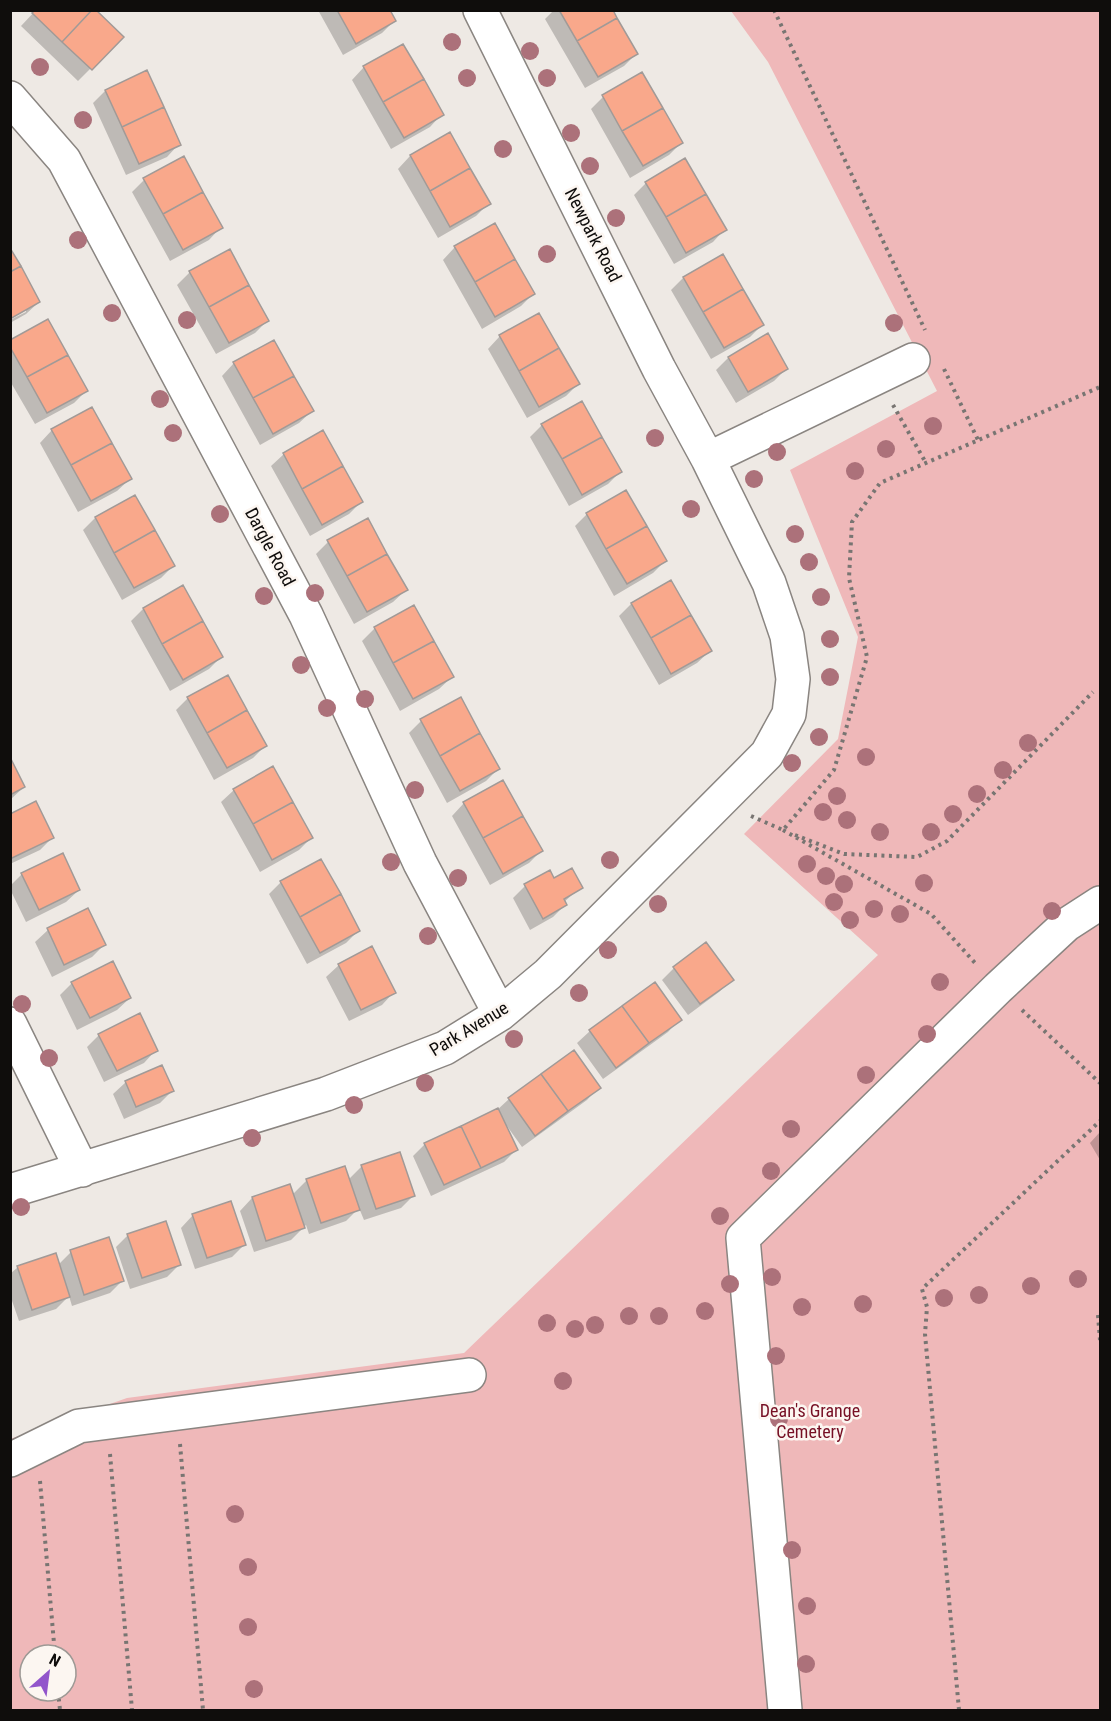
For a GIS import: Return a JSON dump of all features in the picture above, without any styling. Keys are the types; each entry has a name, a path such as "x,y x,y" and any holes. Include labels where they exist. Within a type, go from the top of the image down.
{"street":[{"name":"Newpark Road","path":"480,10 659,369 708,459 769,583 787,636 793,679"},
{"name":"Dargle Road","path":"10,98 64,160 87,202 306,615 420,863 500,1014"},
{"path":"708,459 877,378 929,356"},
{"name":"Park Avenue","path":"10,1191 326,1094 445,1048 500,1014 548,974 767,754 789,714 793,679"},
{"path":"785,1710 743,1238 998,988 1066,925 1101,903"},
{"path":"10,1024 82,1170"},
{"path":"24,1454 79,1426 107,1421 469,1375"}],"path":[{"path":"774,10 929,356 978,441"},
{"path":"877,378 926,463"},
{"path":"783,830 834,770 867,657 849,579 852,522 880,483 1101,387"},
{"path":"720,803 844,854 917,857 947,841 1093,692"},
{"path":"783,830 931,914"},
{"path":"959,1710 925,1334 927,1307 922,1289 1101,1120"},
{"path":"1098,1315 1101,1340"},
{"path":"178,1413 203,1710"},
{"path":"107,1421 132,1710"},
{"path":"24,1454 53,1643"}],"green space":[{"name":"Dean's Grange Cemetery","path":"731,11 1100,11 1100,1710 11,1710 10,1439 127,1398 464,1353 878,955 744,834 838,739 858,637 790,470 937,391 768,62"}],"building":[{"path":"35,10 92,10 62,42 32,13"},
{"path":"92,10 96,10 124,37 92,70 62,42"},
{"path":"337,10 390,10 396,21 356,44"},
{"path":"559,10 613,10 617,18 577,41"},
{"path":"617,18 638,54 598,77 577,41"},
{"path":"403,44 424,79 383,102 363,66"},
{"path":"147,70 164,107 122,127 105,90"},
{"path":"642,72 663,108 622,131 602,95"},
{"path":"424,79 444,115 404,138 383,102"},
{"path":"164,107 181,145 139,164 122,127"},
{"path":"663,108 683,143 643,166 622,131"},
{"path":"450,132 470,168 430,191 410,155"},
{"path":"184,156 203,192 163,214 143,178"},
{"path":"685,158 706,194 666,217 645,182"},
{"path":"470,168 491,204 450,227 430,191"},
{"path":"203,192 223,228 183,250 163,214"},
{"path":"706,194 727,230 686,253 666,217"},
{"path":"495,223 515,259 475,282 454,246"},
{"path":"10,248 21,266 10,272"},
{"path":"230,249 249,285 209,307 189,271"},
{"path":"723,254 743,289 703,312 683,277"},
{"path":"515,259 535,294 495,317 475,282"},
{"path":"21,266 40,302 10,319 10,272"},
{"path":"249,285 269,321 229,343 209,307"},
{"path":"743,289 764,325 724,348 703,312"},
{"path":"539,313 559,348 519,371 499,335"},
{"path":"48,319 68,355 27,377 10,347 10,340"},
{"path":"768,333 788,369 748,392 728,357"},
{"path":"274,340 294,376 253,398 233,362"},
{"path":"559,348 580,384 539,407 519,371"},
{"path":"68,355 88,391 47,413 27,377"},
{"path":"294,376 314,411 273,434 253,398"},
{"path":"582,401 602,437 562,459 541,424"},
{"path":"92,407 112,443 71,465 51,429"},
{"path":"323,430 343,466 302,489 283,453"},
{"path":"602,437 622,472 582,495 562,459"},
{"path":"112,443 132,479 91,501 71,465"},
{"path":"343,466 363,502 322,525 302,489"},
{"path":"626,490 647,526 606,549 586,513"},
{"path":"135,495 155,530 114,553 95,517"},
{"path":"368,518 387,554 347,576 327,540"},
{"path":"647,526 667,561 627,584 606,549"},
{"path":"155,530 175,566 134,588 114,553"},
{"path":"387,554 408,590 367,612 347,576"},
{"path":"671,580 691,615 651,638 631,603"},
{"path":"183,585 203,621 162,644 143,608"},
{"path":"414,605 434,641 393,663 374,627"},
{"path":"691,615 712,651 671,674 651,638"},
{"path":"203,621 223,657 183,680 162,644"},
{"path":"434,641 454,677 413,699 393,663"},
{"path":"228,675 247,710 207,733 187,697"},
{"path":"461,697 480,733 440,756 420,719"},
{"path":"247,710 267,746 227,768 207,733"},
{"path":"480,733 500,769 460,791 440,756"},
{"path":"10,757 25,787 10,795"},
{"path":"273,766 293,802 253,824 233,789"},
{"path":"503,780 523,816 483,838 463,802"},
{"path":"36,801 54,838 12,858 10,855 10,814"},
{"path":"293,802 313,838 272,860 253,824"},
{"path":"523,816 543,851 503,874 483,838"},
{"path":"63,853 80,890 39,910 21,873"},
{"path":"321,859 341,894 300,917 280,881"},
{"path":"572,868 583,888 564,899 567,905 543,919 524,884 550,870 554,878"},
{"path":"341,894 360,931 320,953 300,917"},
{"path":"88,908 106,945 64,965 47,928"},
{"path":"706,942 734,980 700,1004 673,967"},
{"path":"372,946 396,993 361,1010 338,964"},
{"path":"113,961 131,998 90,1018 71,982"},
{"path":"655,982 682,1020 649,1043 622,1006"},
{"path":"622,1006 649,1043 616,1068 589,1030"},
{"path":"140,1013 158,1051 117,1071 98,1034"},
{"path":"574,1050 601,1088 568,1111 541,1074"},
{"path":"162,1065 174,1091 136,1107 125,1081"},
{"path":"541,1074 568,1111 535,1136 508,1098"},
{"path":"498,1108 518,1150 481,1168 461,1126"},
{"path":"461,1126 481,1168 444,1185 424,1143"},
{"path":"400,1152 415,1196 376,1209 361,1165"},
{"path":"345,1166 360,1210 321,1223 306,1179"},
{"path":"290,1184 305,1228 266,1241 252,1197"},
{"path":"231,1201 246,1245 207,1258 192,1214"},
{"path":"166,1221 181,1265 142,1278 127,1234"},
{"path":"109,1237 124,1281 84,1295 70,1250"},
{"path":"56,1253 70,1297 32,1310 17,1266"}]}
